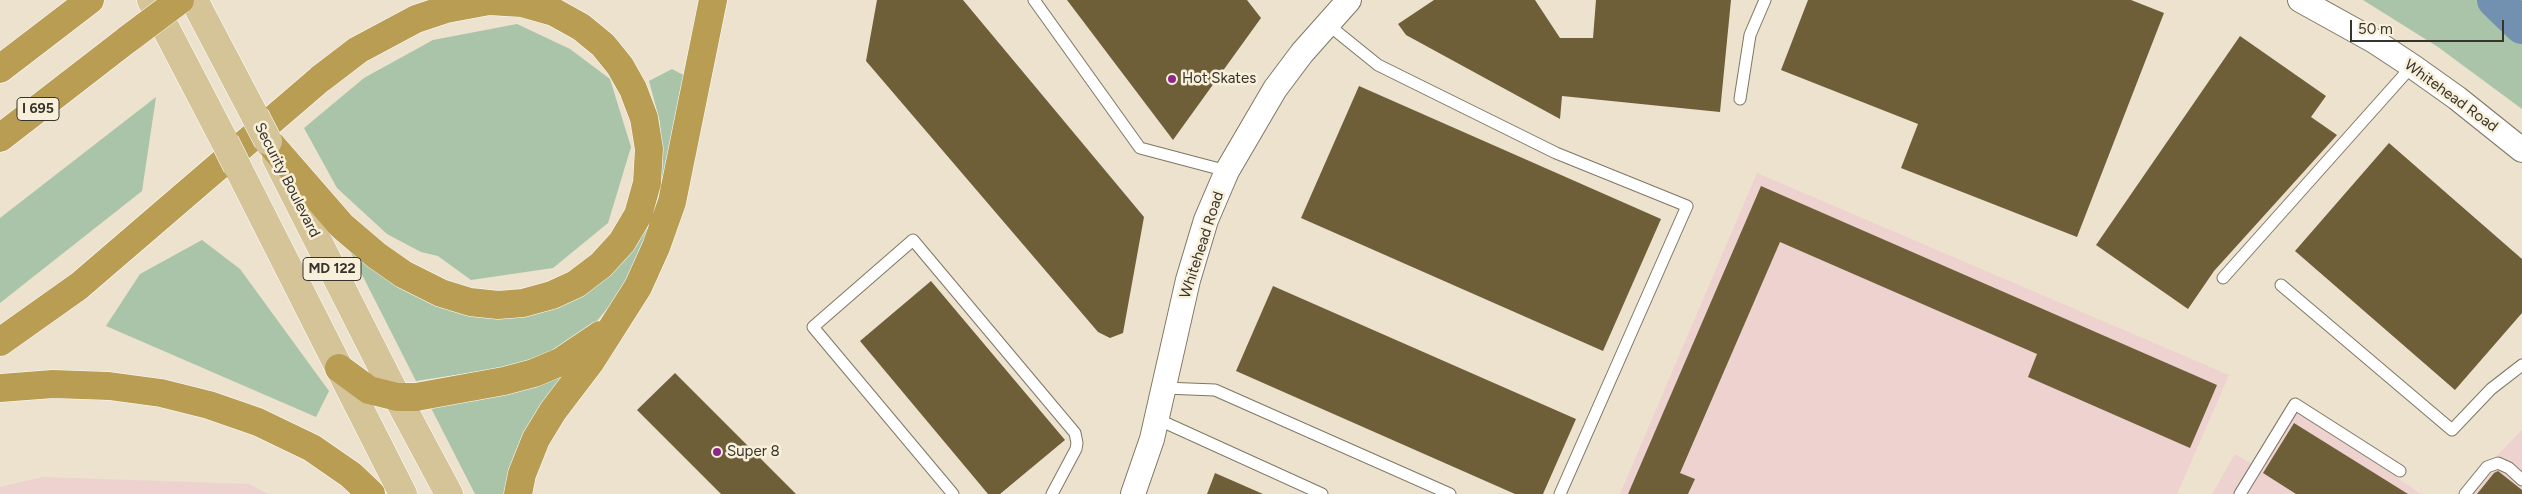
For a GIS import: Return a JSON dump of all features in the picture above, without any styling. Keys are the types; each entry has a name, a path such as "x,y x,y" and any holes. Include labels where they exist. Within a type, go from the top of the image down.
{"highway":[{"path":"5,64 90,0"},
{"name":"I 695","path":"0,138 180,0"},
{"path":"518,494 522,474 536,439 638,287 656,247 672,202 713,0"},
{"path":"0,342 79,286 320,79 358,50 416,19 446,10 489,1 522,3 554,12 582,28 603,45 620,66 633,89 644,118 649,149 647,183 638,215 622,242 601,265 576,284 552,295 523,303 498,305 470,302 440,293 403,274 376,255 342,226 268,141"},
{"path":"0,156 76,80"},
{"path":"339,368 369,390 397,397 416,397 504,381 534,373 560,362 583,349 613,324"},
{"path":"0,388 53,384 109,386 161,393 209,405 258,422 312,448 351,475 371,494"}],"main road":[{"name":"MD 122","path":"151,0 403,494"},
{"name":"Security Boulevard","path":"194,0 268,141 397,397 449,494"}],"street":[{"name":"Whitehead Road","path":"1133,494 1157,419 1188,280 1206,220 1227,171 1275,90 1326,24 1349,0"},
{"name":"Whitehead Road","path":"2300,0 2374,41 2412,66 2457,98 2522,150"}],"lane":[{"path":"1034,0 1140,148 1227,171"},
{"path":"1740,99 1750,36 1764,0"},
{"path":"1326,24 1378,65 1556,152 1687,206 1560,494"},
{"path":"2223,278 2412,66"},
{"path":"953,494 813,326 913,240 1076,433 1078,442 1076,449 1052,494"},
{"path":"2281,285 2452,430 2491,390 2522,365"},
{"path":"1164,388 1215,390 1450,494"},
{"path":"2240,494 2295,404 2400,471"},
{"path":"1157,419 1322,494"},
{"path":"2465,494 2487,467 2498,463 2509,468 2522,480"}],"shaded area":[{"path":"1757,173 2229,375 2177,494 1620,494"},
{"path":"2291,406 2421,494 2212,494 2235,454 2257,467"},
{"path":"2522,430 2522,494 2460,494"},
{"path":"43,477 249,484 268,494 0,494 0,487"}],"green space":[{"path":"2363,0 2522,0 2522,109 2438,47"},
{"path":"517,24 570,49 610,79 631,147 608,223 553,268 471,280 438,256 421,252 387,234 337,188 304,128 364,78 433,40"},
{"path":"672,69 687,77 658,212 621,292 591,328 565,345 514,366 416,381 346,243 400,284 539,312 655,205 662,165 660,122 649,81"},
{"path":"156,97 142,191 0,303 0,218"},
{"path":"202,240 240,269 329,391 316,417 106,326 140,274"},
{"path":"567,369 508,494 475,494 429,404"}],"building":[{"path":"877,0 963,0 1144,217 1123,333 1110,338 1098,332 866,61"},
{"name":"Hot Skates","path":"1067,0 1247,0 1261,18 1173,140"},
{"path":"1434,0 1535,0 1560,38 1593,38 1596,0 1731,0 1720,112 1562,96 1560,119 1406,35 1398,24"},
{"path":"1808,0 2131,0 2164,13 2077,237 1901,168 1918,124 1781,70"},
{"path":"2240,36 2326,96 2311,117 2337,135 2214,271 2188,309 2096,245"},
{"path":"1359,86 1661,219 1603,351 1301,218"},
{"path":"2389,143 2522,259 2522,313 2455,390 2295,251"},
{"path":"1761,186 2217,385 2190,448 2028,377 2037,354 1780,242 1680,473 1695,479 1688,494 1628,494"},
{"path":"931,281 1065,440 1000,494 988,494 860,341"},
{"path":"1273,286 1576,419 1543,494 1515,494 1236,371"},
{"name":"Super 8","path":"675,373 796,494 721,494 637,410"},
{"path":"2294,423 2408,494 2296,494 2263,473"},
{"path":"2498,471 2522,490 2522,494 2477,494 2494,473"},
{"path":"1215,473 1263,494 1207,494"}],"waterway":[{"path":"2495,0 2522,26"}],"place":[{"name":"Hot Skates","path":"1172,79"},
{"name":"Super 8","path":"717,452"}]}
